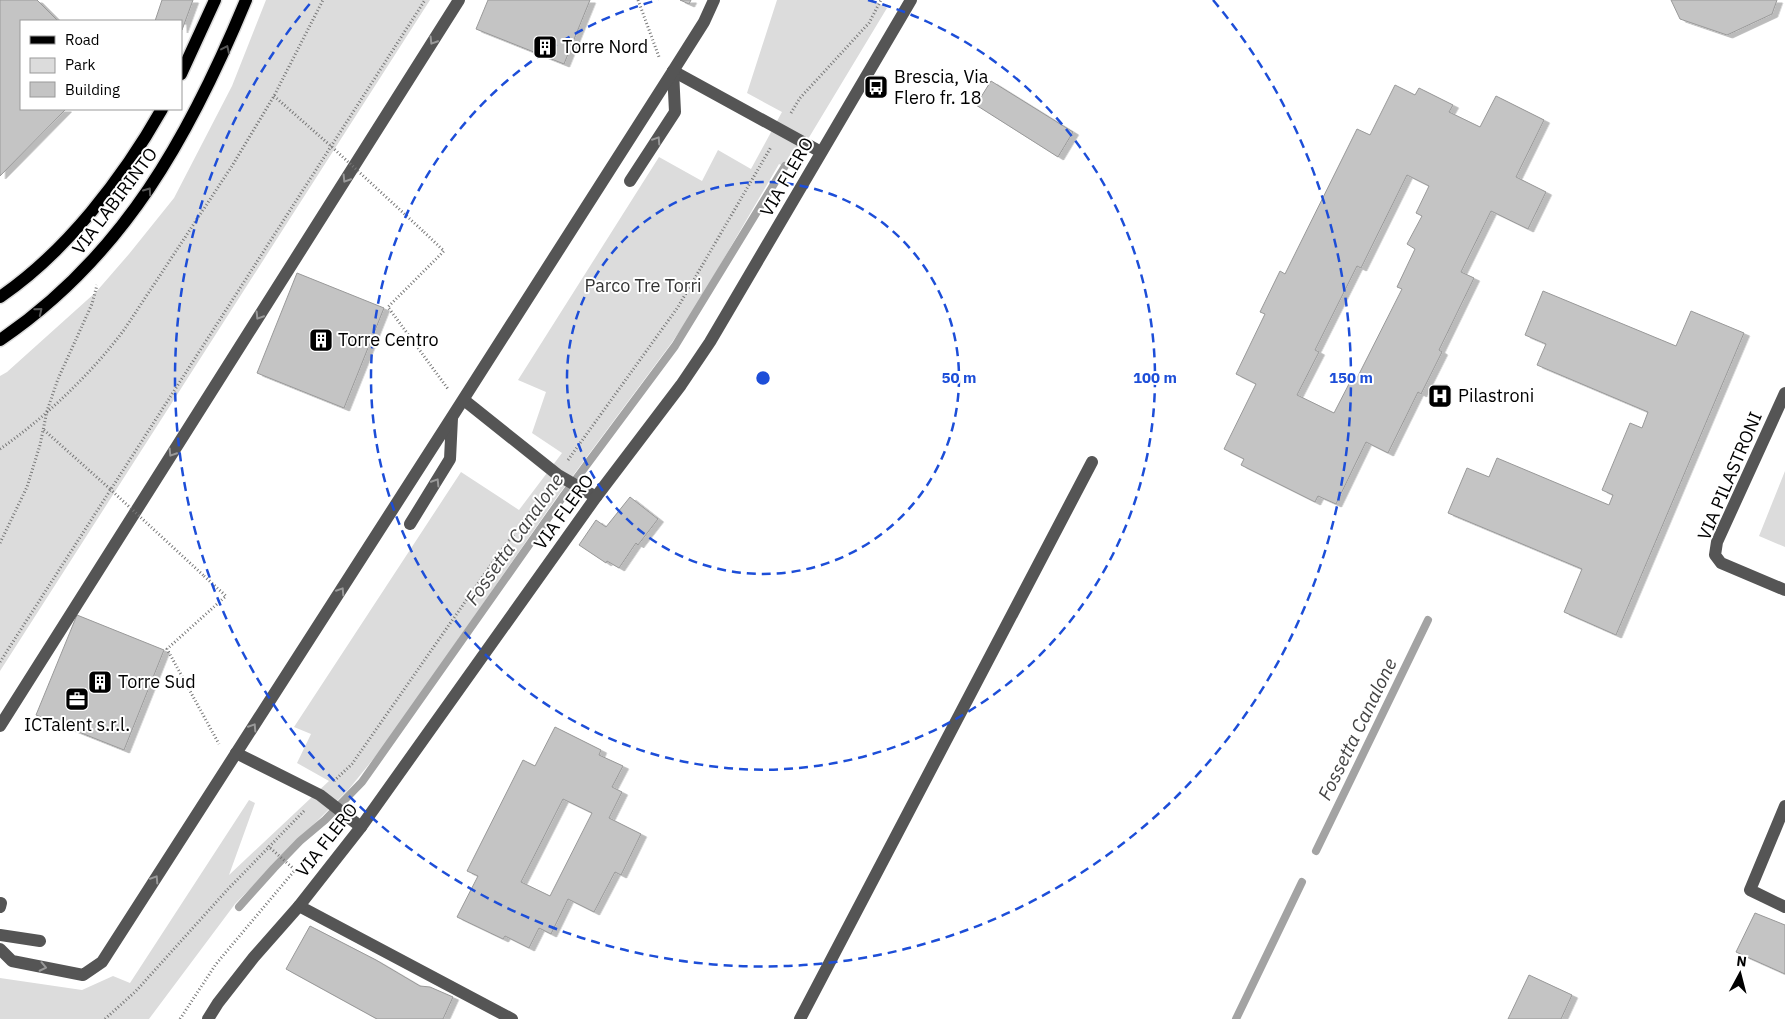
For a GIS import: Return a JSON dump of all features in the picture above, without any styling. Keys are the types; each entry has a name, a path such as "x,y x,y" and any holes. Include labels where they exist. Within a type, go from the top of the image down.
{"main road":[{"path":"182,72 215,0"},
{"name":"VIA LABIRINTO","path":"0,340 50,303 93,260 120,228 169,159 209,84 246,0"},
{"name":"VIA LABIRINTO","path":"0,297 54,252 83,220 136,151 161,110"}],"street":[{"path":"0,726 459,0"},
{"path":"0,949 12,961 83,975 102,962 464,400 704,22 714,0"},
{"name":"VIA FLERO","path":"208,1019 218,1003 254,957 299,906 361,827 596,496 681,384 710,342 816,149 911,0"},
{"path":"673,70 816,149"},
{"path":"630,181 675,112 673,70"},
{"name":"VIA PILASTRONI","path":"1785,393 1717,542 1715,555 1721,563 1785,590"},
{"path":"464,400 558,475 596,496"},
{"path":"410,524 450,459 452,417"},
{"path":"800,1019 1092,462"},
{"path":"236,753 320,795 361,827"},
{"path":"1785,806 1750,890 1785,906"},
{"path":"299,906 512,1019"},
{"path":"0,935 40,941"}],"path":[{"path":"0,449 48,411 106,354 124,330 232,166 274,96 323,0"},
{"path":"0,662 425,0"},
{"path":"638,0 660,62 673,70"},
{"path":"791,113 800,98 869,23 881,0"},
{"path":"274,96 444,251 388,307 449,390 464,400"},
{"path":"105,1019 136,991 268,846 352,764 495,559 558,475 678,307 755,175"},
{"path":"0,543 27,487 48,411 63,367 96,292 98,277 93,260"},
{"path":"44,430 226,596 167,649 220,745 236,753"},
{"path":"180,1019 216,964 295,870 268,846"}],"green space":[{"path":"266,0 430,0 0,671 0,376 7,372 96,292 174,198 232,86"},
{"name":"Parco Tre Torri","path":"777,0 873,0 887,8 790,169 779,164 691,315 557,497 387,742 349,789 235,904 149,1019 0,1019 0,978 82,990 113,976 130,983 249,800 255,803 229,875 329,781 297,763 311,734 294,727 461,472 519,510 562,453 532,433 546,392 518,380 659,157 702,181 718,150 751,169 782,112 747,93"},
{"path":"1785,471 1785,547 1759,536"}],"building":[{"path":"0,0 37,0 57,20 20,20 20,110 65,110 0,176"},
{"path":"162,0 193,0 182,30 182,20 155,20"},
{"name":"Torre Nord","path":"488,0 590,0 564,64 476,29"},
{"path":"680,0 691,0 689,4"},
{"path":"1671,0 1777,0 1772,14 1727,35 1680,19"},
{"path":"991,81 1073,132 1058,157 976,105"},
{"path":"1395,85 1415,95 1419,88 1453,105 1449,112 1480,127 1496,96 1544,120 1516,177 1546,192 1528,229 1491,211 1461,272 1474,278 1439,350 1442,352 1421,394 1418,392 1388,453 1366,442 1336,504 1318,496 1315,502 1241,465 1244,459 1224,449 1256,384 1236,374 1265,314 1260,312 1280,271 1285,274 1357,129 1370,135","holes":["1407,175 1429,186 1416,213 1422,216 1407,244 1415,249 1397,287 1402,289 1355,382 1351,380 1334,413 1297,395 1319,352 1315,350 1357,266 1361,268"]},
{"name":"Torre Centro","path":"297,273 384,308 344,408 257,373"},
{"path":"1543,291 1676,346 1691,311 1744,333 1616,635 1564,612 1582,569 1448,513 1467,468 1489,477 1497,458 1609,505 1613,495 1602,490 1630,423 1642,428 1648,412 1537,365 1546,344 1525,335"},
{"path":"630,497 658,519 638,545 636,543 619,568 607,561 606,563 579,545 596,520 606,527"},
{"name":"Torre Sud","path":"77,615 164,650 124,750 36,715"},
{"path":"555,727 601,750 599,755 623,766 612,787 622,792 609,818 641,834 621,875 615,872 594,912 568,899 551,934 539,928 529,948 505,936 503,939 457,917 478,876 467,871 523,760 535,766","holes":["563,799 592,813 550,896 521,882"]},
{"path":"1755,913 1785,925 1785,974 1736,952"},
{"path":"310,926 376,960 420,986 430,987 453,997 443,1019 377,1019 286,969"},
{"path":"1529,975 1572,995 1561,1019 1508,1019"}],"waterway":[{"name":"Fossetta Canalone","path":"239,907 300,841 325,820 362,782 562,498 675,346 785,166"},
{"name":"Fossetta Canalone","path":"1316,851 1428,620"},
{"name":"Fossetta Canalone","path":"1236,1019 1302,882"}],"place":[{"name":"Torre Nord","path":"545,47"},
{"name":"Brescia, Via Flero fr. 18","path":"876,87"},
{"name":"Torre Centro","path":"321,340"},
{"name":"Pilastroni","path":"1440,396"},
{"name":"Torre Sud","path":"100,682"},
{"name":"ICTalent s.r.l.","path":"77,699"}]}
